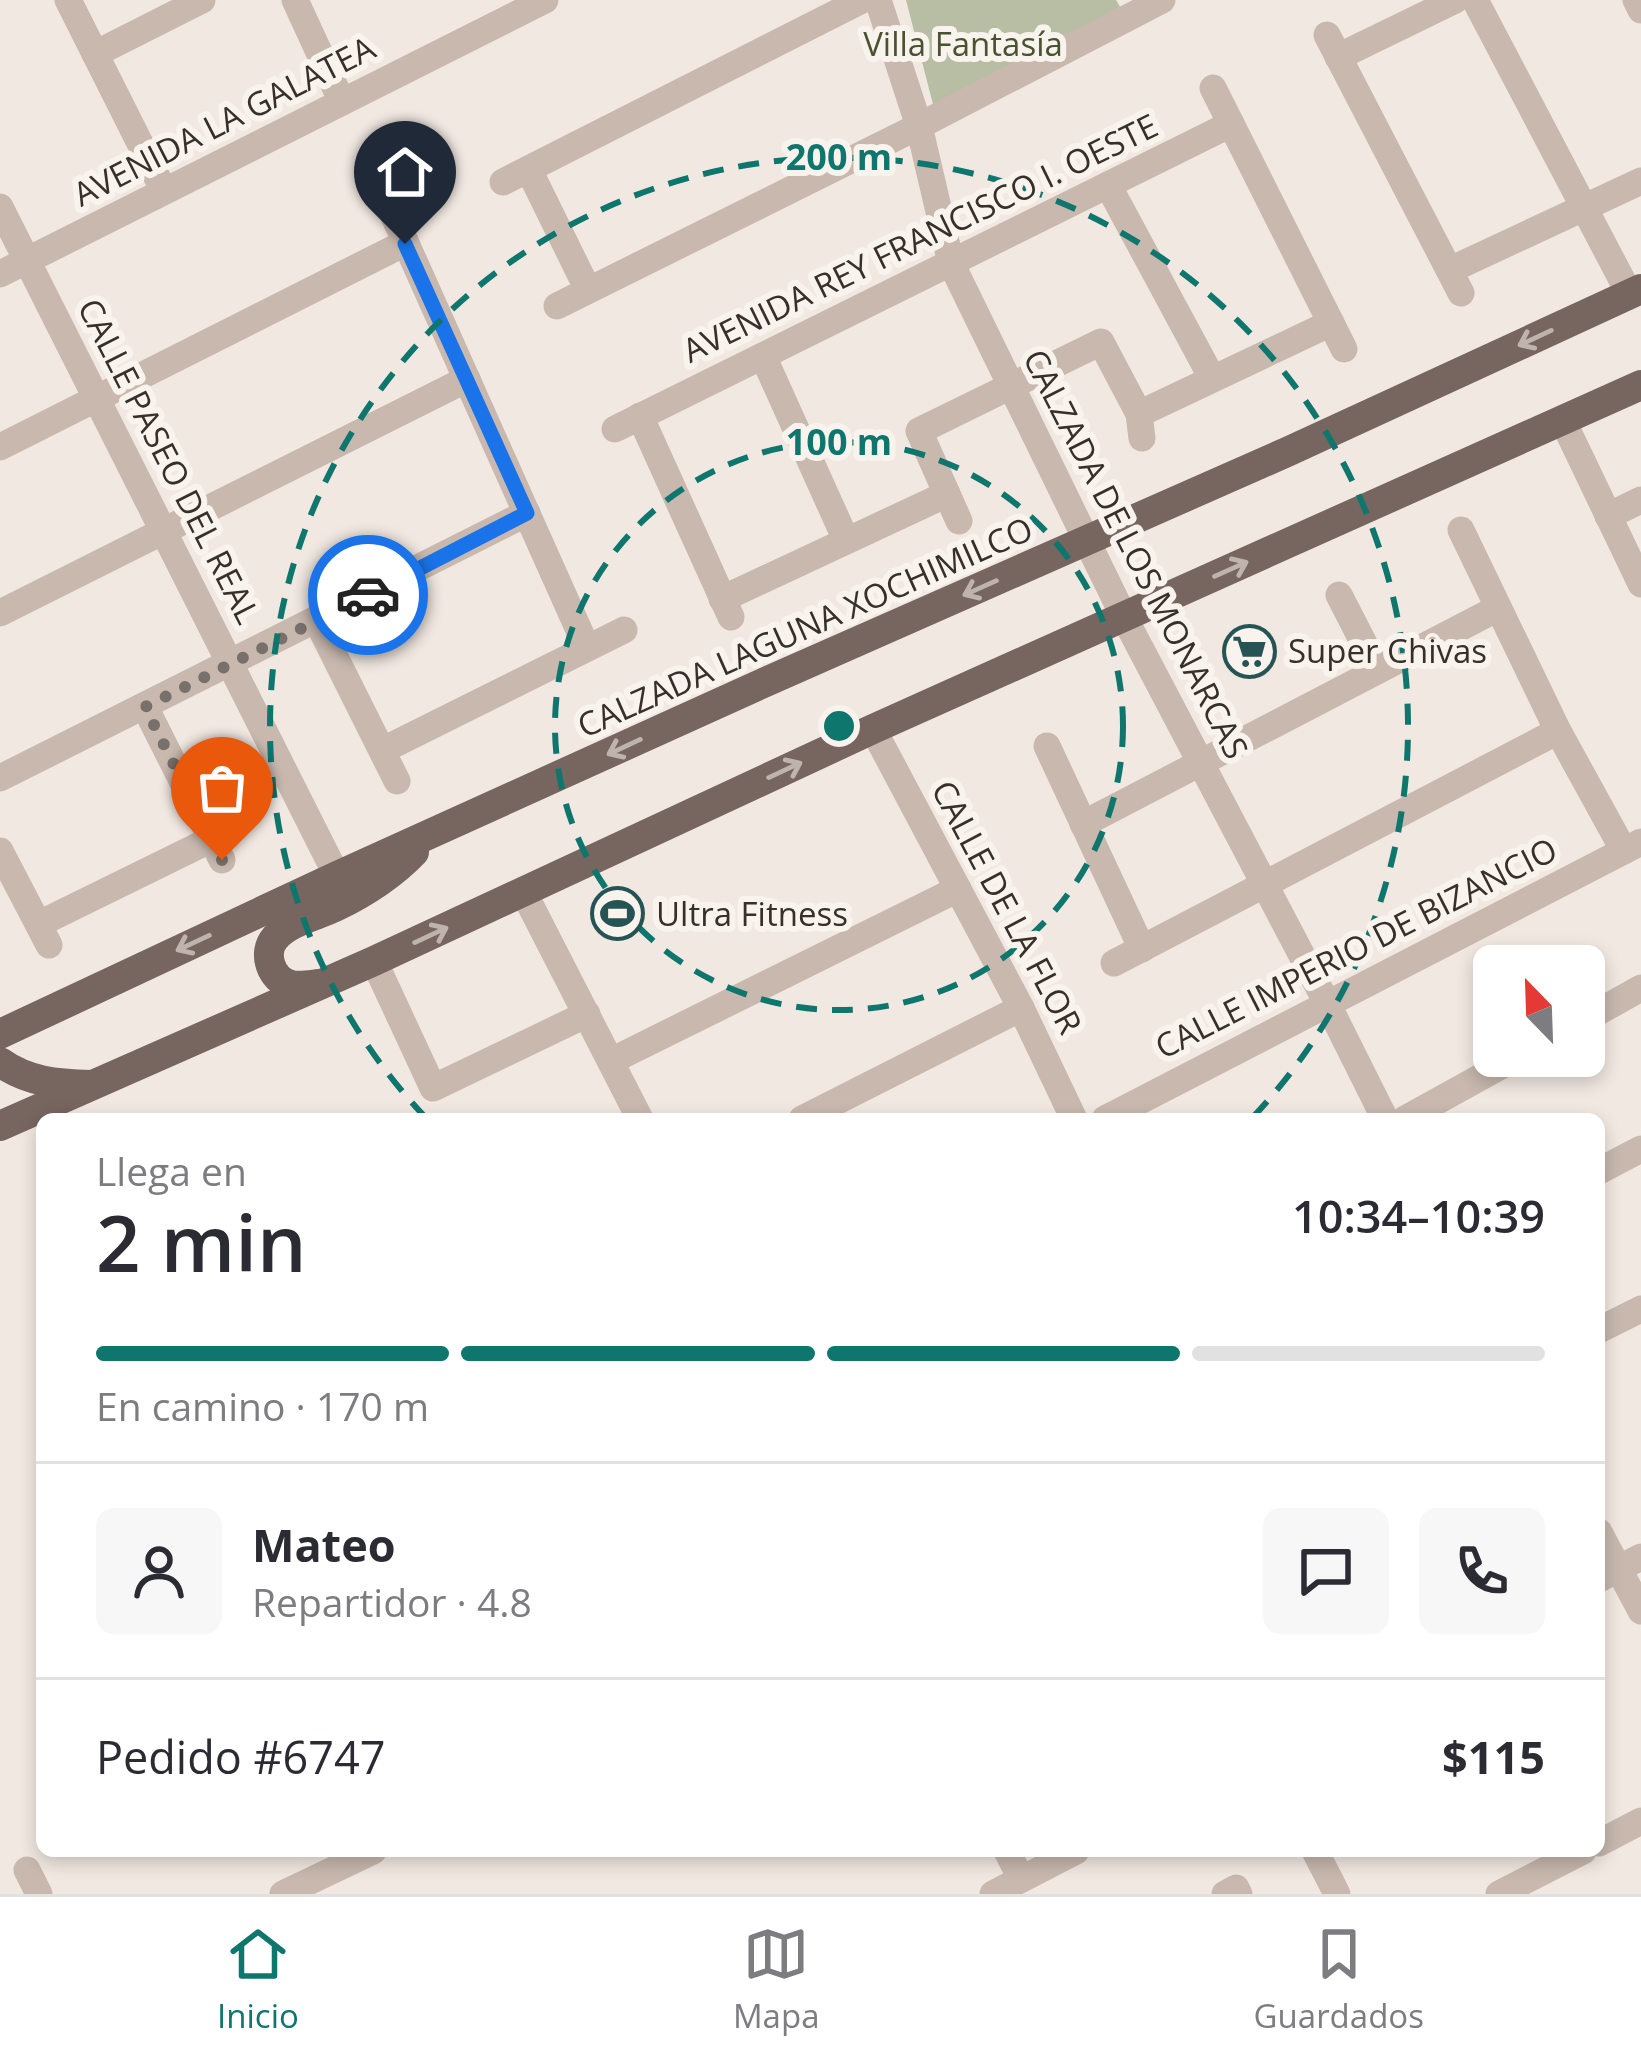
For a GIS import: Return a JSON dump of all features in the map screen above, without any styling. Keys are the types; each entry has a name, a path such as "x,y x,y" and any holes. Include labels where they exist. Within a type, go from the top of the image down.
{"main road":[{"name":"CALZADA LAGUNA XOCHIMILCO","path":"0,1034 337,876 1635,292"},
{"path":"0,1126 374,962 873,729 1641,385"},
{"path":"323,984 293,986 279,980 268,949 276,937 369,888 396,870 430,835"},
{"path":"0,1061 17,1074 39,1081 94,1086"}],"street":[{"path":"68,0 164,191"},
{"path":"95,54 202,0"},
{"path":"295,0 342,102"},
{"name":"AVENIDA LA GALATEA","path":"0,274 545,0"},
{"path":"502,182 862,0"},
{"name":"CALZADA DE LOS MONARCAS","path":"878,0 919,126 951,263 1124,617 1382,1113"},
{"path":"1455,0 1332,46 1456,282 1585,208 1641,182"},
{"path":"1475,0 1635,292"},
{"path":"1636,0 1641,10"},
{"path":"557,306 919,126 1144,4"},
{"path":"1213,88 1344,349"},
{"name":"AVENIDA REY FRANCISCO I. OESTE","path":"846,540 727,608 628,423 1232,124"},
{"path":"529,170 588,290"},
{"path":"1108,185 1212,378"},
{"path":"388,203 587,648"},
{"name":"CALLE PASEO DEL REAL","path":"0,207 337,876"},
{"path":"0,447 405,244"},
{"path":"959,521 919,431 1101,343 1140,426 1212,378 1331,323"},
{"path":"763,356 846,540 947,494"},
{"path":"0,613 467,379"},
{"path":"1563,421 1641,584"},
{"path":"1607,516 1641,500"},
{"path":"0,778 527,513"},
{"path":"1461,530 1558,731 1632,846"},
{"path":"1339,595 1377,669"},
{"path":"1083,824 1498,608"},
{"path":"316,621 397,781"},
{"path":"383,750 624,630"},
{"path":"0,851 44,935 217,849 145,707"},
{"name":"CALLE DE LA FLOR","path":"873,729 1022,1008 1071,1113"},
{"path":"1114,964 1558,731"},
{"path":"1047,746 1142,949"},
{"name":"CALLE IMPERIO DE BIZANCIO","path":"1117,1113 1632,846"},
{"path":"611,1061 958,889"},
{"path":"524,891 637,1113"},
{"path":"374,962 434,1088 587,1014"},
{"path":"1605,1008 1641,988"},
{"path":"814,1113 1022,1008"},
{"path":"1417,1113 1481,1077"},
{"path":"1605,1168 1641,1149"},
{"path":"1605,1327 1641,1309"},
{"path":"1619,1568 1641,1611"},
{"path":"1605,1840 1641,1822"},
{"path":"1010,1857 1021,1880"},
{"path":"993,1894 1065,1857"},
{"path":"1318,1857 1337,1894"},
{"path":"1499,1894 1571,1857"},
{"path":"283,1894 331,1860"}],"green space":[{"name":"Villa Fantasía","path":"906,0 1116,0 1120,7 934,108"}],"way so far":[{"path":"222,860 145,707 368,595"}],"place":[{"name":"Super Chivas","path":"1249,651"},
{"name":"Ultra Fitness","path":"617,914"}],"route":[{"path":"368,595 527,513 405,244"}]}
